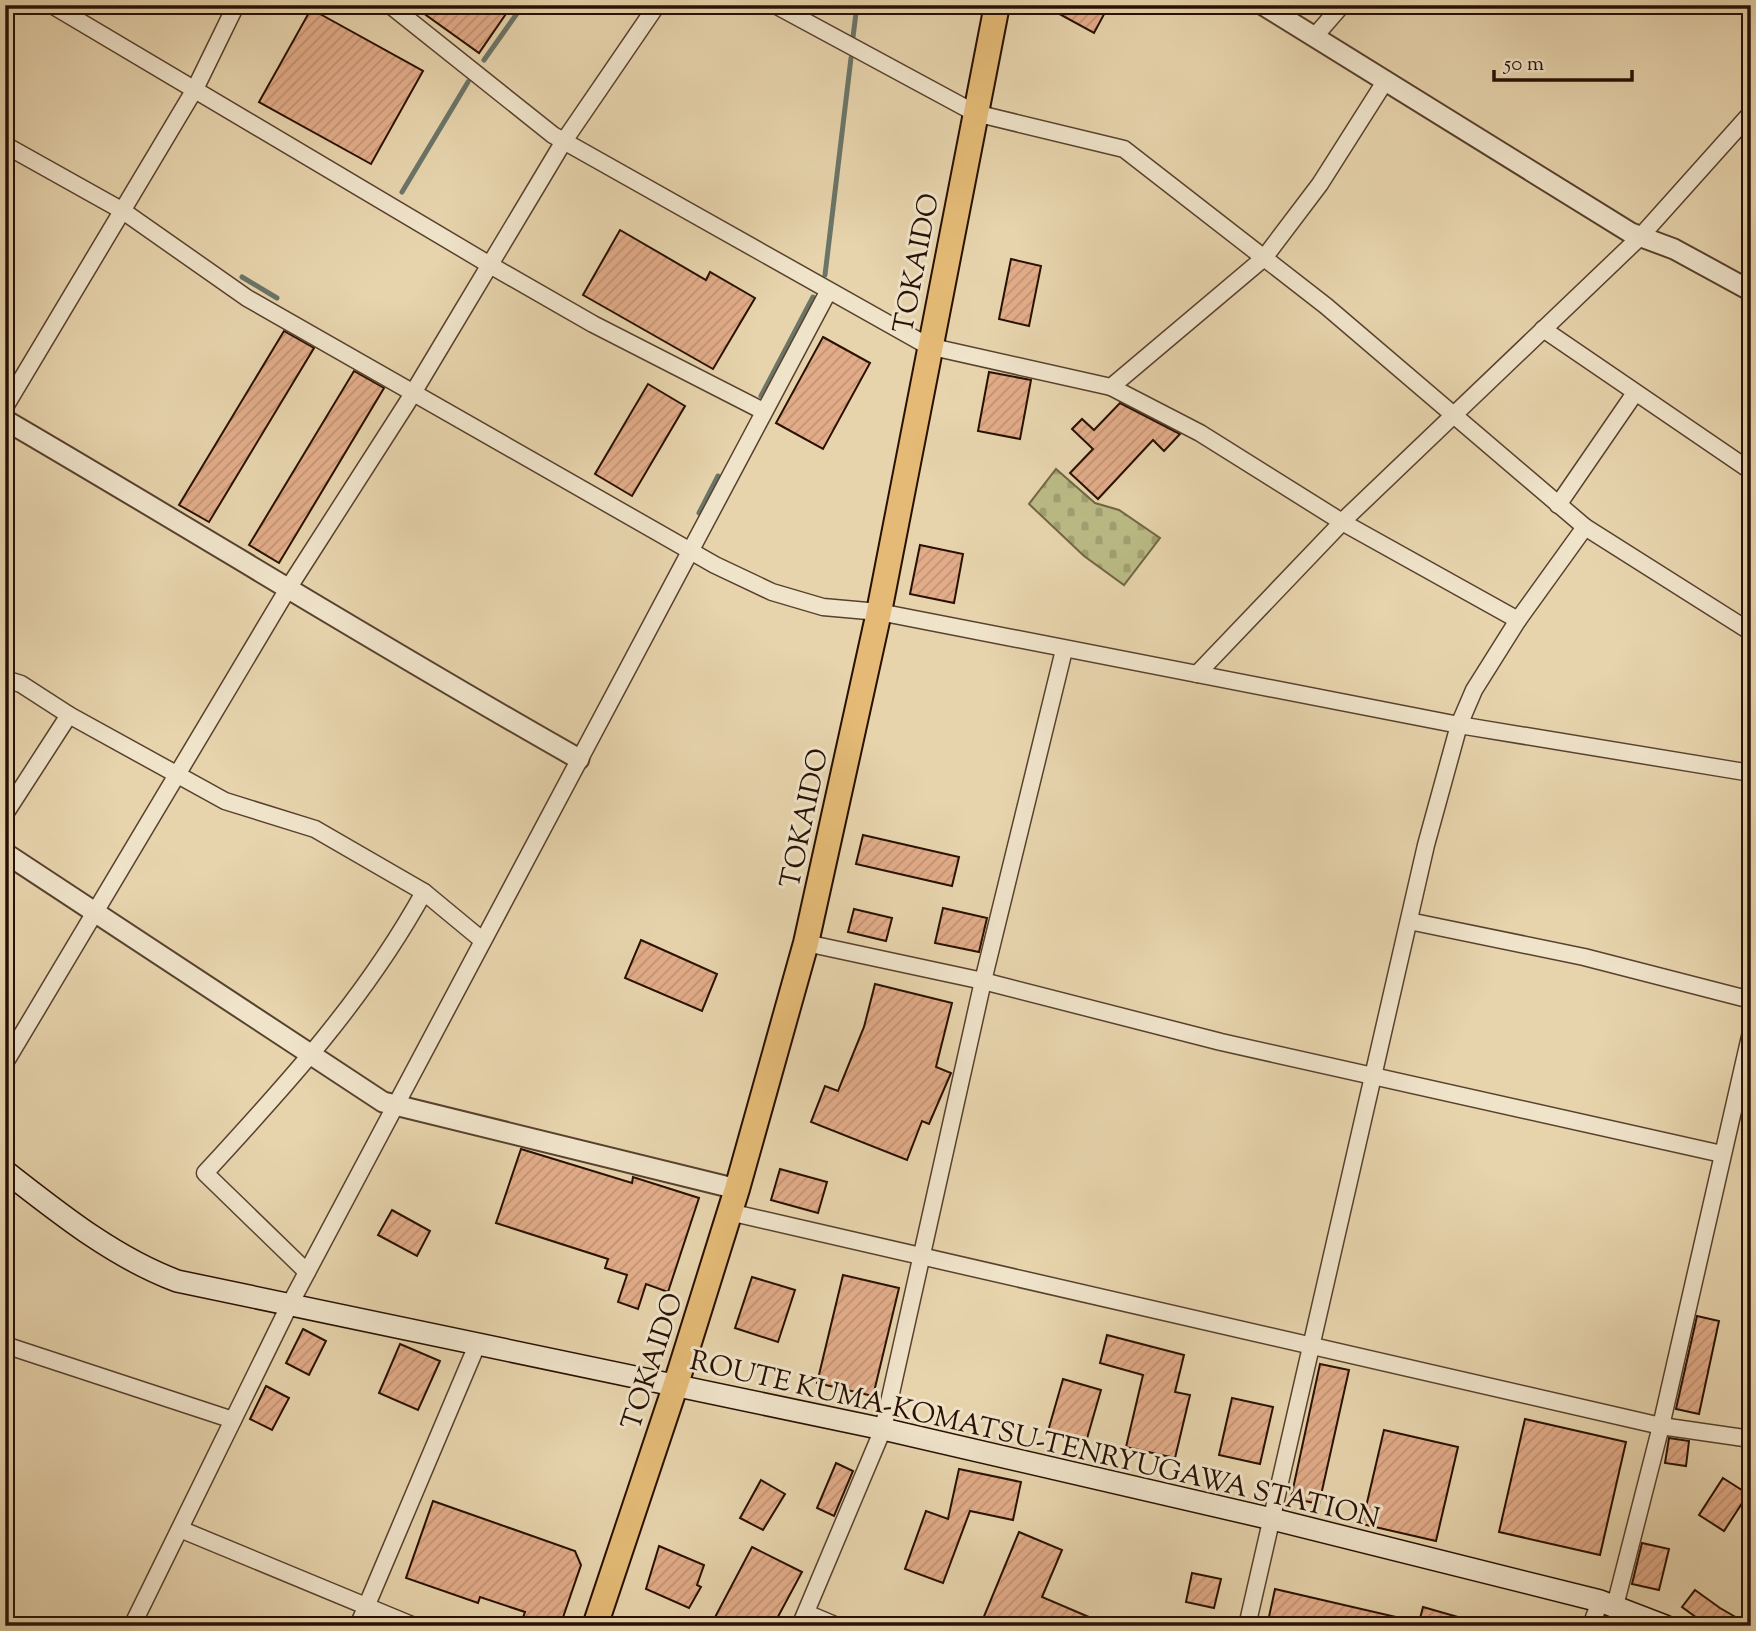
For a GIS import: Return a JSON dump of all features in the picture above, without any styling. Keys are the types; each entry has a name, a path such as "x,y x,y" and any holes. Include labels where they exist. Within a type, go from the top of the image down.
{"highway":[{"name":"TOKAIDO","path":"595,1626 676,1384 737,1189 806,943 879,612 928,346 997,5"}],"main road":[{"name":"ROUTE KUMA-KOMATSU-TENRYUGAWA STATION","path":"8,1177 103,1244 143,1268 177,1281 676,1384 1272,1519 1607,1604 1665,1626"}],"street":[{"path":"52,5 593,324 763,411"},
{"path":"5,407 195,89 236,5"},
{"path":"390,5 564,141 828,292 928,346 1111,387 1200,433 1342,523 1518,620"},
{"path":"5,1063 289,587 414,391 564,141 657,5"},
{"path":"775,5 975,114 1124,149 1264,258 1585,527 1751,632"},
{"path":"1263,5 1640,237 1674,249 1751,291"},
{"path":"1315,36 1342,5"},
{"path":"1111,387 1264,258 1320,184 1386,80"},
{"path":"1197,674 1342,523 1640,237 1751,113"},
{"path":"5,145 123,211 247,298 715,565 772,592 823,607 879,612 1459,725 1751,773"},
{"path":"132,1626 289,1306 828,292"},
{"path":"1543,328 1751,471"},
{"path":"1558,505 1635,393"},
{"path":"5,420 289,587 396,656 579,759"},
{"path":"1247,1626 1409,921 1459,725 1474,690 1518,620 1585,527"},
{"path":"836,1626 803,1620 883,1429 983,981 1064,650"},
{"path":"5,679 21,684 69,715 225,802 315,829 424,892 482,940"},
{"path":"5,814 69,715"},
{"path":"5,853 383,1102 737,1189"},
{"path":"307,1272 205,1173 312,1057 394,947 424,892"},
{"path":"1409,921 1584,957 1751,1000"},
{"path":"806,943 983,981 1373,1076 1722,1154"},
{"path":"1591,1626 1607,1604 1661,1426 1751,1032"},
{"path":"729,1212 1661,1426 1751,1439"},
{"path":"5,1345 233,1420"},
{"path":"358,1626 477,1345"},
{"path":"180,1529 368,1604 414,1626"}],"green space":[{"path":"1056,469 1095,503 1119,510 1160,538 1124,585 1084,556 1029,504"}],"building":[{"path":"412,5 512,5 479,53"},
{"path":"1043,5 1109,5 1094,33"},
{"path":"311,9 423,71 371,164 259,102"},
{"path":"620,230 706,280 710,272 755,298 713,369 583,295"},
{"path":"1011,259 1041,266 1029,326 999,319"},
{"path":"284,331 314,348 209,522 179,505"},
{"path":"823,337 870,363 823,449 776,423"},
{"path":"354,371 384,388 279,563 249,545"},
{"path":"989,372 1031,380 1020,439 978,431"},
{"path":"648,384 685,406 632,496 595,474"},
{"path":"1120,403 1180,434 1164,451 1153,440 1098,499 1070,473 1093,449 1072,429 1082,419 1094,430"},
{"path":"920,545 963,554 954,603 910,594"},
{"path":"863,835 959,857 952,886 856,864"},
{"path":"943,908 987,918 979,952 935,943"},
{"path":"854,909 892,918 886,941 848,932"},
{"path":"641,940 717,974 702,1011 625,978"},
{"path":"875,984 952,1003 936,1067 951,1073 929,1124 922,1121 907,1160 811,1122 825,1086 838,1091 864,1027"},
{"path":"521,1149 632,1183 633,1177 699,1198 668,1292 646,1284 638,1309 618,1302 627,1275 605,1268 608,1259 496,1223"},
{"path":"780,1169 827,1182 818,1213 771,1200"},
{"path":"392,1210 430,1231 417,1256 378,1235"},
{"path":"843,1275 899,1288 873,1396 817,1383"},
{"path":"752,1277 795,1290 778,1342 735,1328"},
{"path":"1697,1316 1719,1321 1699,1414 1676,1409"},
{"path":"303,1329 326,1341 309,1375 286,1363"},
{"path":"1107,1335 1184,1355 1175,1392 1190,1395 1175,1458 1126,1447 1143,1375 1100,1363"},
{"path":"400,1344 440,1361 418,1410 379,1393"},
{"path":"1320,1364 1349,1370 1319,1504 1291,1498"},
{"path":"1063,1379 1101,1390 1086,1442 1048,1431"},
{"path":"266,1386 289,1398 272,1430 250,1419"},
{"path":"1232,1398 1273,1407 1260,1464 1219,1455"},
{"path":"1525,1419 1626,1442 1600,1555 1499,1532"},
{"path":"1384,1430 1458,1447 1436,1541 1362,1524"},
{"path":"1669,1438 1689,1441 1686,1466 1665,1463"},
{"path":"836,1463 853,1471 834,1516 817,1508"},
{"path":"959,1469 1021,1482 1013,1520 970,1511 943,1583 905,1569 926,1511 948,1519"},
{"path":"1723,1478 1748,1494 1724,1531 1699,1515"},
{"path":"761,1480 785,1494 763,1530 740,1518"},
{"path":"433,1501 575,1551 581,1565 560,1626 520,1626 525,1612 480,1597 478,1603 406,1578"},
{"path":"1019,1532 1062,1550 1042,1597 1110,1626 980,1626"},
{"path":"1642,1543 1669,1549 1659,1590 1632,1584"},
{"path":"659,1546 704,1565 697,1585 701,1587 689,1608 646,1589"},
{"path":"752,1547 802,1572 773,1626 723,1626 713,1621"},
{"path":"1192,1573 1221,1579 1214,1608 1186,1602"},
{"path":"1275,1589 1409,1620 1408,1626 1267,1626"},
{"path":"1695,1590 1751,1626 1708,1626 1682,1607"},
{"path":"1423,1607 1472,1621 1472,1626 1418,1626"}],"waterway":[{"path":"484,60 523,5"},
{"path":"853,37 857,5"},
{"path":"825,275 851,58"},
{"path":"402,192 468,82"},
{"path":"242,277 277,298"},
{"path":"761,396 813,297"},
{"path":"699,513 718,476"}]}
